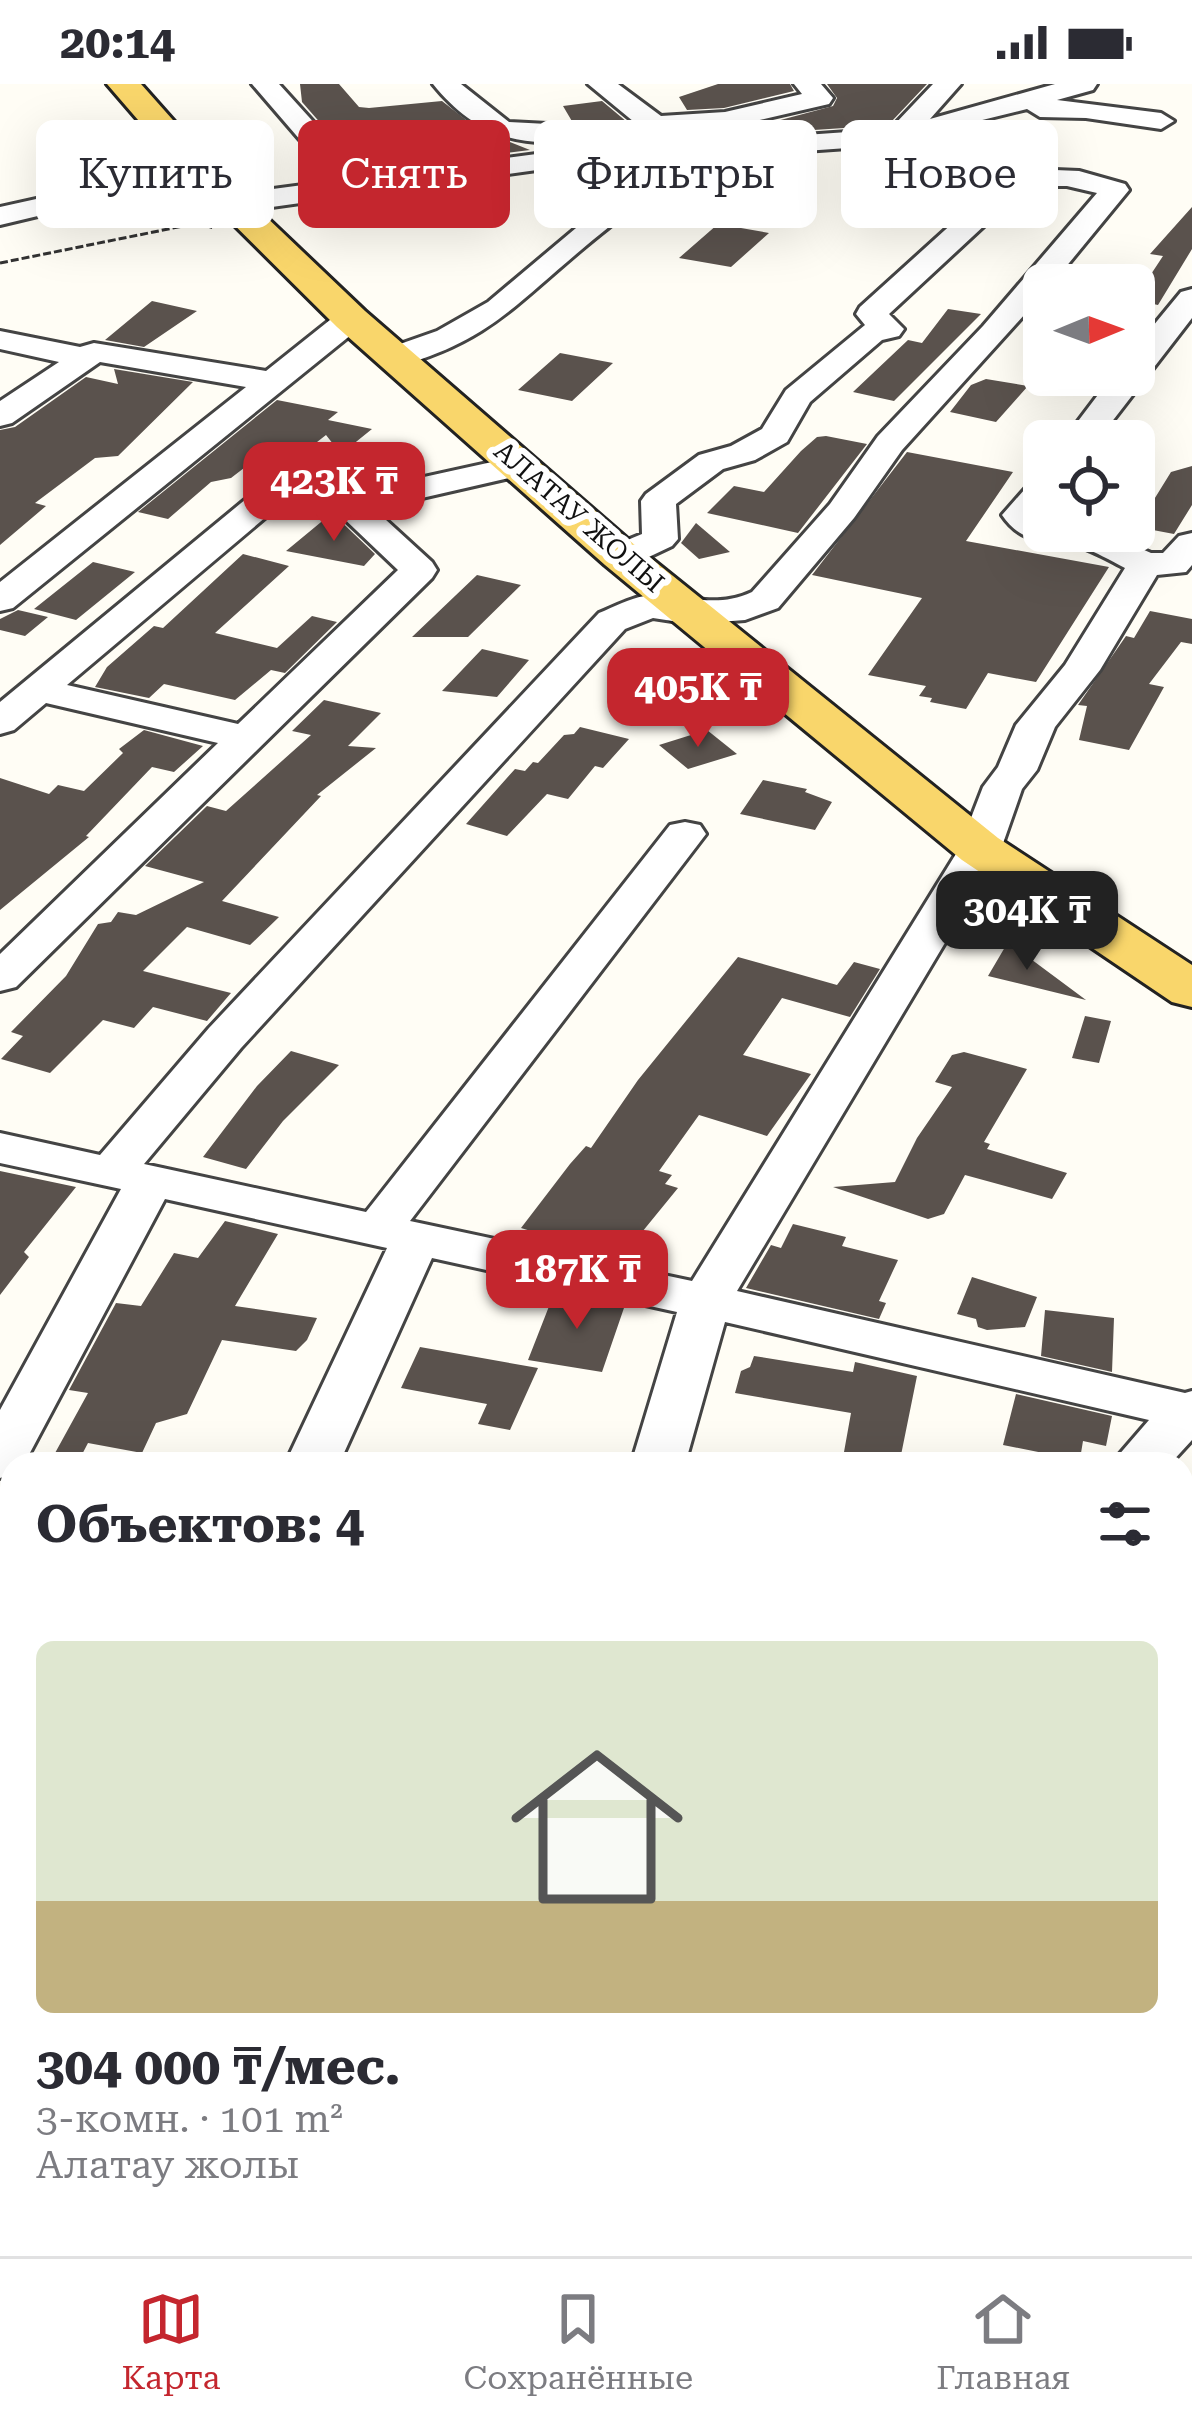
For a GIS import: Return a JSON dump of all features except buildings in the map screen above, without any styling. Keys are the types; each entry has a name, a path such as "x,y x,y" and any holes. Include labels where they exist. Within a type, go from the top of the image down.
{"main road":[{"name":"АЛАТАУ ЖОЛЫ","path":"123,84 148,120"},
{"name":"АЛАТАУ ЖОЛЫ","path":"260,228 351,319 621,556 980,849 1192,990"}],"street":[{"path":"265,84 298,121"},
{"path":"446,84 492,124 518,136"},
{"path":"601,84 648,120"},
{"path":"725,120 820,98 806,84"},
{"path":"915,120 949,84"},
{"path":"956,120 1084,84"},
{"path":"994,112 1081,108 1119,118 1162,121"},
{"path":"510,136 534,135"},
{"path":"274,198 544,161 841,141"},
{"path":"3,1452 132,1175 225,1038 612,621 650,606 692,613 745,609 765,600 842,511 890,443 994,332 1114,190 1086,179 1018,179 871,314 888,329 871,333 797,397 775,435 677,482 658,501 660,539 621,556"},
{"path":"0,216 36,208"},
{"path":"0,230 36,221"},
{"path":"394,357 448,338 499,309 591,228"},
{"path":"1155,344 1192,298"},
{"path":"0,600 351,319"},
{"path":"0,340 82,357"},
{"path":"0,416 94,352 271,382"},
{"path":"1096,420 1114,396"},
{"path":"350,504 519,466"},
{"path":"0,722 281,487 322,479 418,571 0,979"},
{"path":"1122,552 1145,564 1173,564 1192,544"},
{"path":"662,1452 706,1300 980,849 1003,787 1017,770 1036,725 1081,670 1145,564"},
{"path":"37,690 246,738"},
{"path":"316,1452 398,1232 685,834"},
{"path":"0,1148 1190,1410"},
{"path":"1150,1452 1190,1410"}],"path":[{"path":"0,263 198,223 235,235 264,232"}]}
